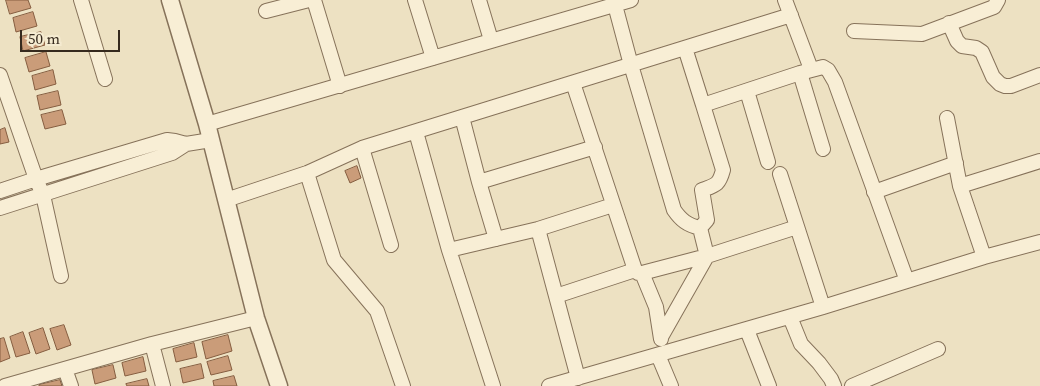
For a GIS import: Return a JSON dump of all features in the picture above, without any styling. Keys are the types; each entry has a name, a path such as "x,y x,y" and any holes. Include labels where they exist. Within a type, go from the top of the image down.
{"street":[{"path":"81,0 105,79"},
{"path":"170,0 208,124 256,318 279,386"},
{"path":"266,11 309,0"},
{"path":"314,0 340,86"},
{"path":"415,0 433,58"},
{"path":"479,0 491,40"},
{"path":"208,124 631,0"},
{"path":"785,0 791,15 823,149"},
{"path":"854,31 922,34 994,7 998,0"},
{"path":"614,5 674,210 690,226 700,228"},
{"path":"226,200 307,173 362,148 791,15"},
{"path":"949,24 957,41 962,46 976,48 982,52 994,77 1000,84 1010,86 1040,75"},
{"path":"685,48 723,170 720,180 715,186 702,190 707,220 700,228"},
{"path":"703,106 805,71 822,67 828,70 835,82 906,281"},
{"path":"0,75 43,195 61,276"},
{"path":"573,83 613,205 639,271 656,307 661,338 661,355 671,386"},
{"path":"747,91 768,162"},
{"path":"462,117 496,239"},
{"path":"947,118 960,186 984,257"},
{"path":"416,132 449,250 493,386"},
{"path":"0,191 167,140 186,144"},
{"path":"0,208 172,153 186,144 211,140"},
{"path":"479,182 595,147"},
{"path":"362,148 391,245"},
{"path":"960,186 1040,161"},
{"path":"874,192 956,163"},
{"path":"307,173 334,260 377,311 403,386"},
{"path":"780,174 824,308"},
{"path":"449,250 538,229 613,205"},
{"path":"556,296 639,271 707,256 797,227"},
{"path":"661,338 707,256 700,228"},
{"path":"538,229 578,378"},
{"path":"549,386 824,308 984,257 1040,242"},
{"path":"790,317 801,344 832,379 834,386"},
{"path":"5,386 152,344 256,318"},
{"path":"748,330 769,386"},
{"path":"152,344 163,386"},
{"path":"852,386 938,350"},
{"path":"65,369 70,386"}],"building":[{"path":"6,0 28,0 31,8 10,14"},
{"path":"33,12 37,26 16,32 13,18"},
{"path":"41,32 45,45 23,51 20,37"},
{"path":"46,52 50,66 29,72 25,58"},
{"path":"53,70 56,84 35,90 32,76"},
{"path":"58,91 61,105 40,110 37,96"},
{"path":"62,110 66,124 45,129 41,115"},
{"path":"5,128 9,142 0,144 0,130"},
{"path":"357,166 361,178 350,183 345,171"},
{"path":"64,325 71,345 57,350 50,329"},
{"path":"43,328 50,349 36,354 29,333"},
{"path":"23,332 30,353 16,357 10,337"},
{"path":"228,335 232,351 206,359 202,342"},
{"path":"4,338 10,358 0,362 0,339"},
{"path":"194,343 197,357 176,362 173,349"},
{"path":"228,356 232,370 211,375 207,362"},
{"path":"143,357 146,371 125,376 122,363"},
{"path":"201,364 204,378 183,383 180,369"},
{"path":"113,365 116,378 95,384 92,370"},
{"path":"234,376 237,386 214,386 213,381"},
{"path":"147,379 149,386 127,386 126,384"},
{"path":"60,380 62,386 39,386 39,385"}]}
